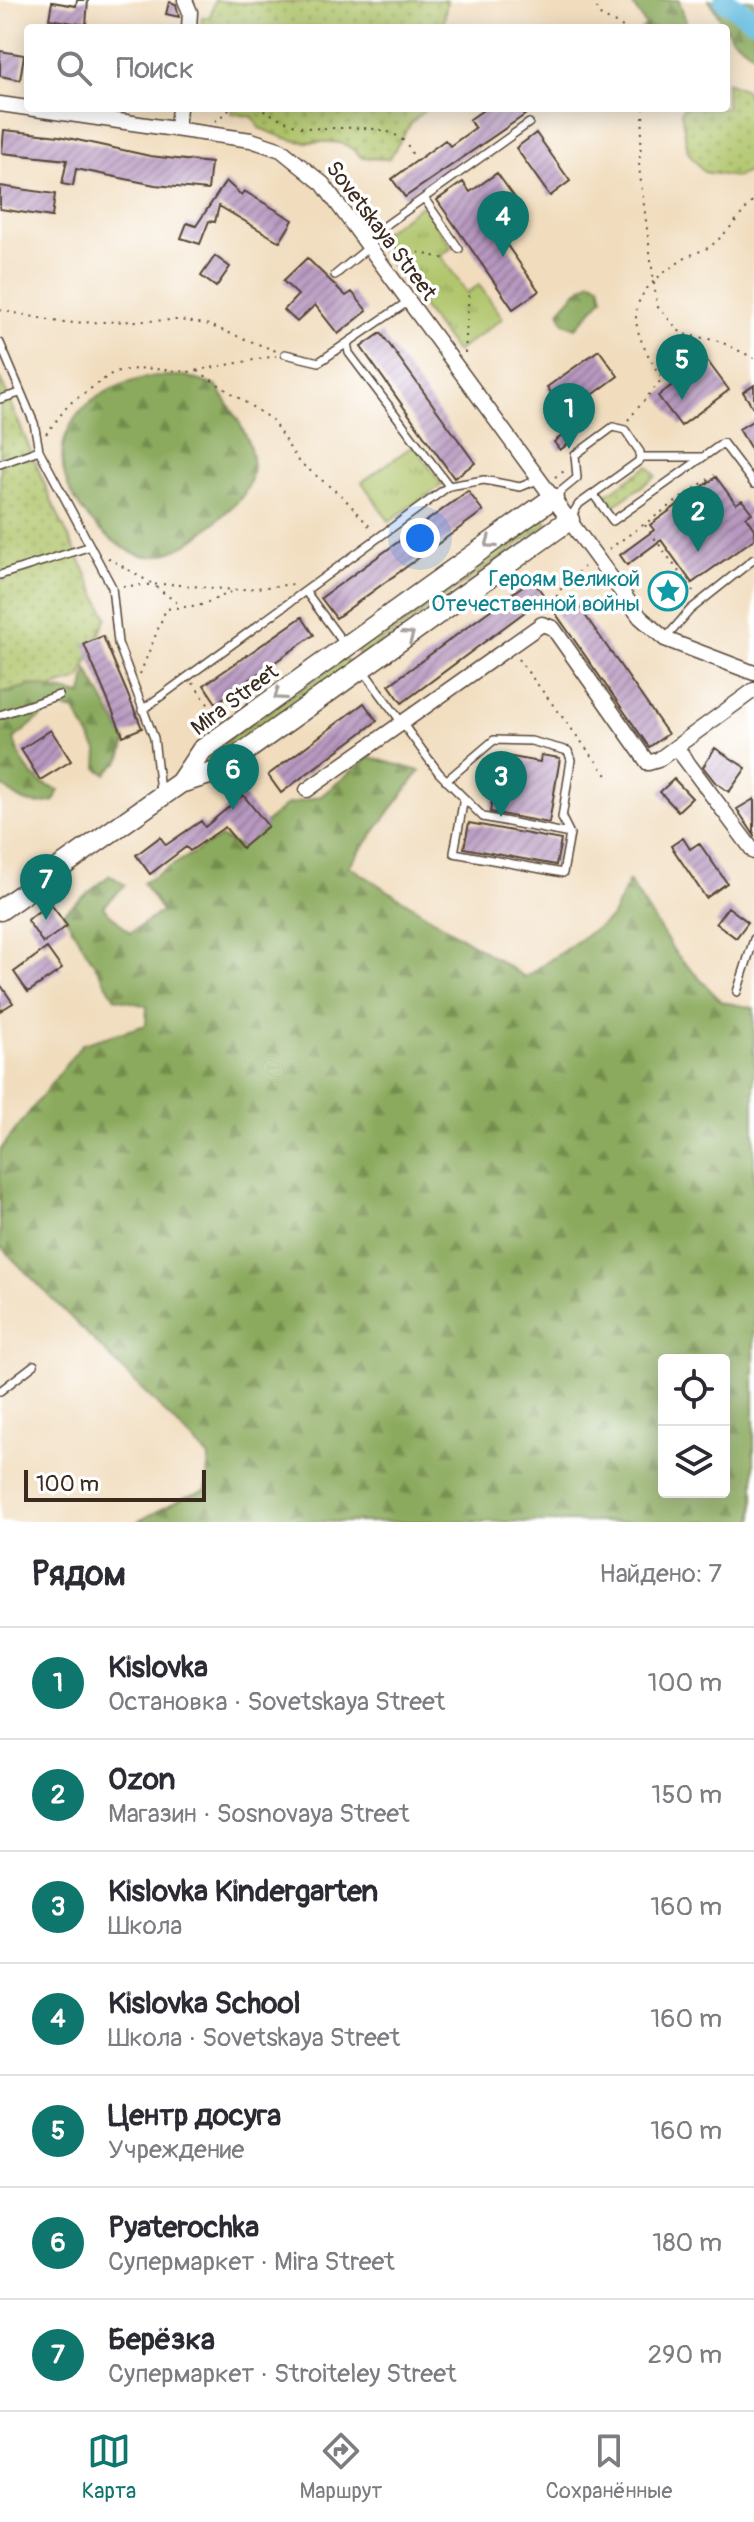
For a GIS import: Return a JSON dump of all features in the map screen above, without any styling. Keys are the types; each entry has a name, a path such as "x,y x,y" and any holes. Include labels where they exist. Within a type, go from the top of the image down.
{"street":[{"path":"185,0 190,12 189,24"},
{"name":"Sovetskaya Street","path":"0,104 24,107"},
{"name":"Sovetskaya Street","path":"57,112 209,133 281,150 305,166 367,243 540,479 554,488 569,520 640,617 665,639"},
{"path":"177,129 179,112"},
{"name":"Mira Street","path":"180,783 202,750 347,647 554,488"},
{"path":"0,910 180,783 216,772 569,520"},
{"path":"307,790 507,646 546,624 553,628 648,763 676,747 754,690"},
{"path":"665,639 754,673"},
{"path":"347,647 363,670"},
{"path":"676,747 754,852"}],"lane":[{"path":"335,275 367,243 424,198 529,123"},
{"path":"424,198 459,249"},
{"path":"285,354 319,362 409,301"},
{"path":"0,343 34,423 39,447 88,547 112,587 118,643 154,738 161,797"},
{"path":"347,343 349,353 449,486"},
{"path":"0,399 20,393"},
{"path":"554,488 576,481 574,465 577,453 611,429 619,427 641,457"},
{"path":"593,494 613,521 723,443 754,484"},
{"path":"0,464 39,447"},
{"path":"641,457 704,457"},
{"path":"569,520 576,507 637,464 641,457"},
{"path":"142,710 449,486 484,480 520,487 540,479"},
{"path":"0,575 88,547"},
{"path":"665,639 700,602 754,559"},
{"path":"306,592 347,647"},
{"path":"363,670 400,724 446,781 483,817 570,834"},
{"path":"0,715 59,695"},
{"path":"446,781 494,740 531,741 568,751 571,760 562,818 570,834 563,873 454,853 464,798"},
{"path":"737,992 754,939"},
{"path":"0,1391 34,1365"}],"path":[{"path":"596,0 598,14 617,24"},
{"path":"209,133 224,112"},
{"path":"266,112 308,128 387,130 406,141 413,157"},
{"path":"644,112 639,167 657,306 682,334 719,341 754,358"},
{"path":"619,427 638,411 662,379 637,338 635,316 641,297 652,281 686,258 711,246 754,200"},
{"path":"387,245 446,259"},
{"path":"465,353 469,289"},
{"path":"0,310 64,323 179,320 206,324 285,354"},
{"path":"39,447 69,404 114,372 129,368 197,370 285,354"},
{"path":"197,370 272,420 298,461 343,497 378,537"},
{"path":"554,488 574,465"},
{"path":"546,624 550,604 560,590 597,558 714,475"},
{"path":"644,524 700,602"},
{"path":"88,547 154,585 181,605"},
{"path":"670,589 684,580"},
{"path":"112,587 154,585 235,590 297,584 306,592"},
{"path":"134,689 166,609 201,605 235,590"},
{"path":"507,646 609,778"},
{"path":"188,675 222,724"}],"green space":[{"path":"215,0 237,3 447,0 444,24 201,24 202,18 210,17"},
{"path":"619,0 679,0 687,24 645,24 632,3"},
{"path":"709,0 754,0 754,54 731,37 730,24 723,24"},
{"path":"730,84 744,89 754,106 754,170 735,177 704,172 688,152 681,112 730,112"},
{"path":"423,112 411,123 389,159 362,158 340,143 287,139 259,128 253,117 231,113"},
{"path":"422,205 452,247 441,256 467,293 479,285 503,318 456,352 373,240"},
{"path":"591,281 600,284 603,298 576,328 564,323 559,311"},
{"path":"156,376 186,376 216,386 249,444 252,476 246,491 205,531 183,547 158,556 146,556 109,538 77,503 65,478 62,454 68,432 80,412 100,396 125,384"},
{"path":"0,378 52,502 107,617 80,679 0,703"},
{"path":"414,445 442,485 389,521 362,482"},
{"path":"648,466 656,476 612,507 604,496"},
{"path":"543,516 547,524 360,657 357,650"},
{"path":"345,659 351,666 206,769 200,760"},
{"path":"87,669 126,741 121,759 106,774 97,768 98,752 75,711 54,706 14,739 29,771 42,783 59,790 54,801 38,804 25,801 0,784 0,693 34,685 82,695"},
{"path":"369,757 420,771 349,866 525,977 611,918 629,881 676,954 722,1002 754,1008 754,1522 137,1522 183,1498 206,1490 209,1457 0,1246 0,1150 82,1044 146,1025 147,1006 115,998 63,913 110,875 125,885 103,907 130,933 162,911 143,883 220,837 239,846 286,805 321,796"}],"building":[{"path":"77,0 88,0 86,24 49,19 52,2 76,6"},
{"path":"169,2 176,4 179,17 166,14"},
{"path":"0,51 24,55 20,80 0,76"},
{"path":"480,112 529,112 405,197 392,179 445,140 450,146 475,128 469,120"},
{"path":"4,130 59,136 150,156 211,163 208,190 155,185 76,169 73,186 62,184 67,160 2,153"},
{"path":"536,133 570,181 550,196 516,148"},
{"path":"497,173 518,202 490,221 539,291 513,309 437,200 463,182 470,192"},
{"path":"226,181 241,195 244,191 293,220 280,242 219,206 215,222 209,221 200,244 181,238 187,223 196,226"},
{"path":"0,186 55,194 52,217 0,209"},
{"path":"215,256 230,267 216,287 201,276"},
{"path":"307,258 346,296 352,292 367,311 338,334 315,305 297,322 284,310 298,295 283,281"},
{"path":"381,333 475,463 454,478 361,347"},
{"path":"599,350 618,376 567,414 547,387"},
{"path":"706,359 729,390 681,426 658,396"},
{"path":"754,385 754,409 743,392"},
{"path":"754,420 754,454 739,429"},
{"path":"567,432 573,440 560,450 554,442"},
{"path":"716,477 736,504 742,500 752,513 746,517 754,529 754,539 692,583 661,540 627,565 620,555 654,530 650,525"},
{"path":"468,491 483,511 336,618 321,598"},
{"path":"532,579 545,597 402,703 389,685"},
{"path":"573,598 668,734 649,747 554,611"},
{"path":"302,617 314,635 216,703 204,685"},
{"path":"103,636 142,728 123,736 84,644"},
{"path":"364,703 377,721 281,793 268,775"},
{"path":"51,730 71,761 40,780 21,749"},
{"path":"715,748 746,768 729,792 715,782 703,767"},
{"path":"541,755 560,758 549,823 490,812 494,791 505,793 508,775 502,774 506,756 540,762"},
{"path":"674,779 692,798 678,811 660,792"},
{"path":"243,795 268,826 242,848 225,827 190,851 186,847 150,874 136,855 160,837 166,845 201,821 205,827"},
{"path":"754,799 754,835 737,809"},
{"path":"469,823 561,840 556,865 464,848"},
{"path":"683,838 690,849 699,843 727,883 706,898 671,846"},
{"path":"50,903 67,926 43,943 27,920"},
{"path":"728,907 748,922 736,938 716,923"},
{"path":"47,948 62,969 28,992 14,972"},
{"path":"0,984 13,1003 0,1011"}],"waterway":[{"path":"725,0 754,20"}],"place":[{"name":"Kislovka School","path":"503,257"},
{"name":"Центр досуга","path":"682,400"},
{"name":"Kislovka","path":"569,449"},
{"name":"Ozon","path":"698,552"},
{"name":"Героям Великой Отечественной войны","path":"668,591"},
{"name":"Pyaterochka","path":"233,810"},
{"name":"Kislovka Kindergarten","path":"501,817"},
{"name":"Берёзка","path":"46,920"}]}
